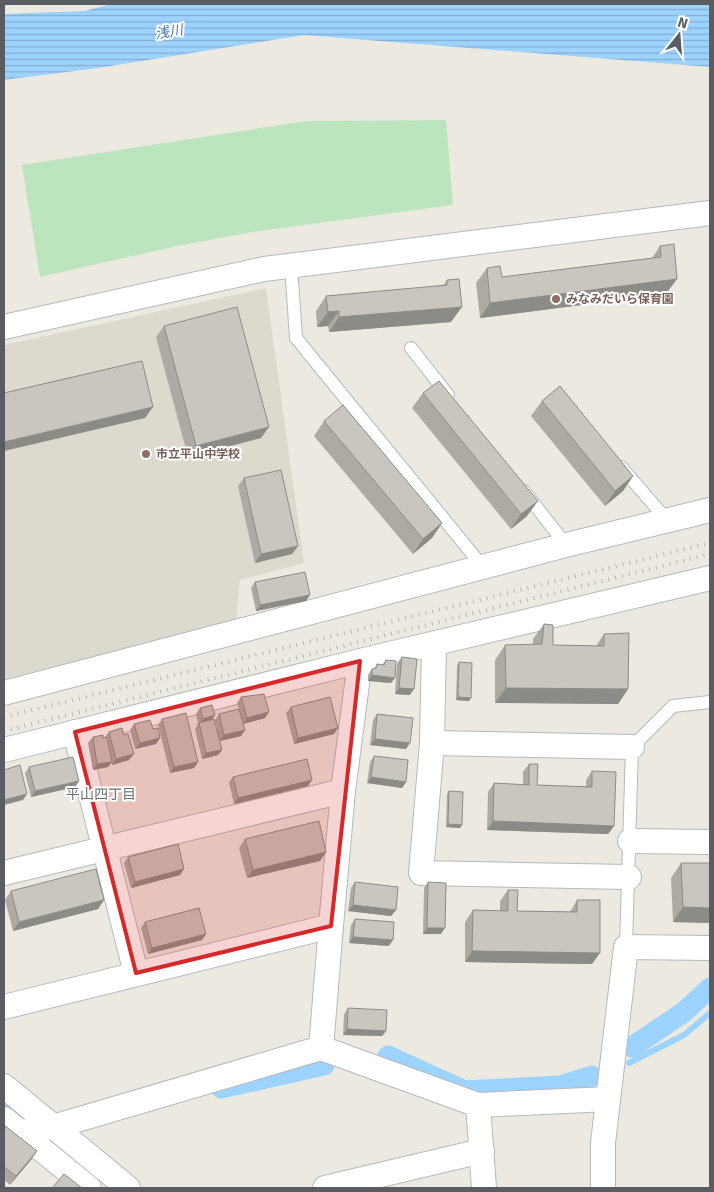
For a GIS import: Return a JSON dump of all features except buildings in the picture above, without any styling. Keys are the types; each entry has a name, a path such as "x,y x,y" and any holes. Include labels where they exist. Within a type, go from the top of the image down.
{"street":[{"path":"4,328 232,275 291,265 710,213"},
{"path":"4,693 566,545 710,510"},
{"path":"4,750 360,661 710,578"},
{"path":"434,644 432,743 421,873 629,877"},
{"path":"321,1048 343,791 360,661"},
{"path":"75,732 136,973"},
{"path":"432,743 632,747"},
{"path":"4,873 343,791"},
{"path":"630,841 710,842"},
{"path":"4,1007 331,926"},
{"path":"603,1188 603,1143 626,946 710,948"},
{"path":"12,1126 53,1127 321,1048 478,1105 608,1099"},
{"path":"4,1086 128,1188"},
{"path":"478,1105 484,1188"},
{"path":"12,1126 89,1188"},
{"path":"326,1188 482,1150"}],"lane":[{"path":"291,265 296,338 483,567"},
{"path":"411,348 458,408"},
{"path":"612,456 667,520"},
{"path":"518,484 566,545"},
{"path":"626,946 632,747 673,706 710,702"}],"highlighted area":[{"path":"360,661 331,926 136,973 75,732"}],"shaded area":[{"name":"市立平山中学校","path":"266,288 304,563 240,580 236,622 4,679 4,345"}],"green space":[{"path":"446,120 453,205 259,231 177,246 40,277 22,165 306,121"}],"water":[{"name":"浅川","path":"112,4 710,4 710,67 304,35 98,68 4,80 4,14 84,11"}],"waterway":[{"path":"632,1047 684,1012 710,988"},
{"path":"629,1063 684,1035 710,1013"},
{"path":"388,1056 465,1091 560,1086 592,1076"},
{"path":"221,1088 324,1065"},
{"path":"4,1101 8,1104"}],"railway":[{"path":"4,717 710,543"},
{"path":"4,731 710,554"}],"place":[{"name":"みなみだいら保育園","path":"556,299"},
{"name":"市立平山中学校","path":"146,454"}],"district":[{"name":"平山四丁目","path":"101,794"}]}
